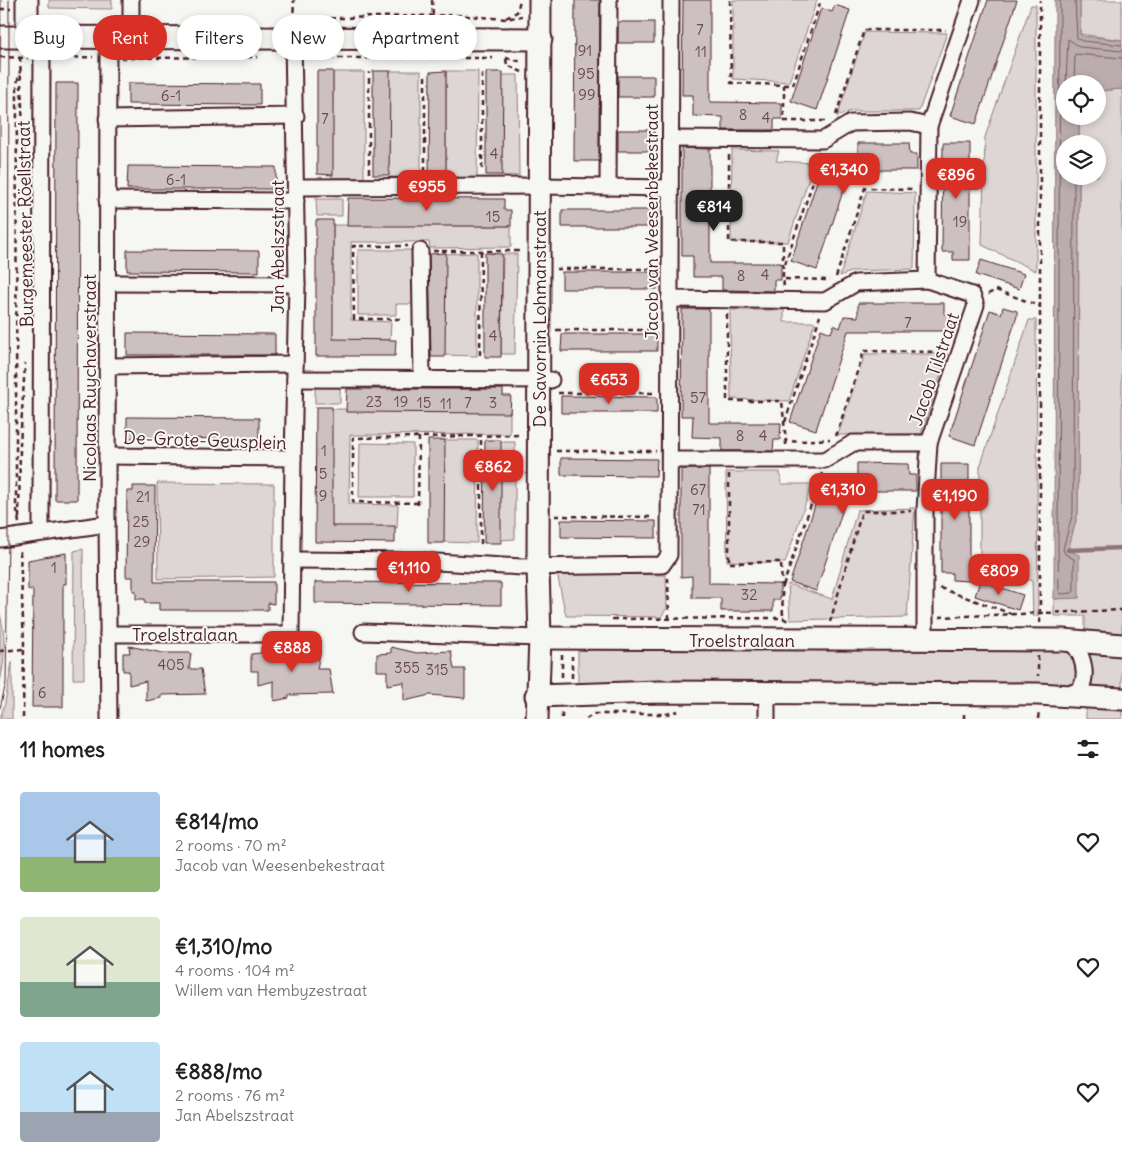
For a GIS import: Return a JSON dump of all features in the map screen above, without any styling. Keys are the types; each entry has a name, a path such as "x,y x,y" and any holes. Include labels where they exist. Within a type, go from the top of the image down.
{"street":[{"name":"Burgemeester Röellstraat","path":"27,0 30,15"},
{"path":"131,0 131,15"},
{"path":"608,187 609,0"},
{"name":"Jacob van Weesenbekestraat","path":"662,565 669,555 668,299 671,0"},
{"path":"668,299 825,301 856,282 927,280 929,126 972,0"},
{"name":"De Savornin Lohmanstraat","path":"540,5 539,251 547,384 538,443 538,567 542,696 548,719"},
{"path":"0,37 15,37"},
{"path":"167,37 272,38"},
{"path":"344,38 541,39"},
{"name":"Burgemeester Röellstraat","path":"34,60 41,532"},
{"name":"Nicolaas Ruychaverstraat","path":"108,60 107,524 110,719"},
{"name":"Jan Abelszstraat","path":"293,458 297,284 294,60"},
{"path":"107,119 296,116"},
{"path":"671,139 823,140 851,123 910,122 929,126"},
{"path":"108,200 296,194 369,187 540,186 670,188"},
{"path":"422,379 423,251"},
{"name":"Jacob Tilstraat","path":"925,640 925,510 929,444 976,305 972,295 927,280"},
{"path":"108,284 297,284"},
{"path":"108,366 295,371 547,384"},
{"path":"670,455 729,461 784,462 828,458 853,443 929,444"},
{"name":"De-Grote-Geusplein","path":"108,456 293,458 292,560"},
{"path":"0,538 107,524"},
{"path":"292,560 420,561 538,567 662,565"},
{"name":"Troelstralaan","path":"108,634 291,634 292,560"},
{"name":"Troelstralaan","path":"363,632 572,639 1063,640 1122,645"},
{"path":"1063,640 1073,643 1079,648 1082,657 1083,676 1081,687 1076,692 1064,695"},
{"path":"542,696 659,692 1064,695 1122,699"},
{"path":"767,694 767,719"},
{"name":"De Savornin Lohmanstraat","path":"536,719 542,696"}],"path":[{"path":"294,0 294,15"},
{"path":"432,0 433,15"},
{"path":"730,0 730,84 784,85 793,85 821,0"},
{"path":"1040,0 1041,615"},
{"path":"477,17 506,19 521,16 540,5"},
{"path":"835,121 864,30 949,30 961,34"},
{"path":"344,43 506,58 541,66"},
{"path":"167,51 264,57"},
{"name":"Burgemeester Röellstraat","path":"0,57 20,57 26,183"},
{"name":"Burgemeester Röellstraat","path":"20,71 17,84 16,415 16,504 19,524 20,445 26,359"},
{"path":"369,72 369,187"},
{"path":"425,73 425,187"},
{"path":"482,74 482,187"},
{"path":"784,85 784,140"},
{"path":"784,121 826,121"},
{"path":"783,267 828,137"},
{"path":"729,139 729,242 783,242 783,279 786,300"},
{"path":"783,279 835,280 865,188 928,190"},
{"path":"400,319 354,319 353,246 425,246 423,251 539,251"},
{"path":"480,356 481,251"},
{"path":"552,269 669,269"},
{"path":"975,299 996,290 1040,306"},
{"path":"727,300 727,401 782,401 786,442 784,462"},
{"path":"784,424 825,301"},
{"path":"551,330 669,330"},
{"path":"786,442 835,439 864,351 960,352"},
{"path":"547,384 669,393"},
{"path":"481,436 481,544"},
{"path":"419,437 418,504 353,502 353,438 481,436 670,455"},
{"path":"782,588 828,458"},
{"path":"729,461 728,563 781,562 783,618"},
{"path":"830,622 862,512 925,510"},
{"path":"551,516 668,518"},
{"path":"20,535 24,649 23,719"},
{"path":"662,565 668,572 669,618"},
{"path":"925,583 1016,615"},
{"path":"925,617 1041,615 1122,610"},
{"path":"572,639 572,696"},
{"path":"0,651 24,649"},
{"path":"964,711 964,719"},
{"path":"1038,719 1039,711"}],"shaded area":[{"path":"49,0 112,0 112,9 49,8"},
{"path":"733,0 817,0 789,82 733,79"},
{"path":"1080,0 1122,0 1122,40 1080,34"},
{"path":"1031,5 1036,5 1036,271 982,245 985,137"},
{"path":"865,32 947,33 919,111 851,111 837,117"},
{"path":"389,71 421,71 421,177 389,177"},
{"path":"446,71 478,71 477,178 446,177"},
{"path":"333,72 364,72 364,178 332,178"},
{"path":"501,75 518,75 519,176 500,175"},
{"path":"1122,89 1122,719 1086,719 1086,691 578,688 578,643 1085,646 1085,616 1054,616 1054,597 1055,599 1079,597 1068,550 1078,513 1079,185 1106,185 1106,135 1079,135 1079,125 1106,125 1106,90"},
{"path":"732,150 779,151 776,161 814,163 788,242 731,242"},
{"path":"867,191 915,193 914,269 853,271 840,276"},
{"path":"316,199 342,199 342,216 317,216"},
{"path":"333,225 511,226 511,247 430,248 429,242 351,242 351,320 391,322 390,340 332,340"},
{"path":"358,250 414,250 414,304 396,304 396,315 358,315"},
{"path":"477,253 477,356 443,355 444,254"},
{"path":"503,254 517,254 515,354 501,354"},
{"path":"730,310 784,310 784,322 815,322 789,401 731,399"},
{"path":"1029,320 1036,320 1038,616 1033,616 1032,581 980,561 980,467"},
{"path":"865,354 948,354 921,434 838,435"},
{"path":"315,386 340,386 340,403 315,403"},
{"path":"329,409 510,410 510,434 350,435 349,504 398,505 397,528 328,527"},
{"path":"442,440 478,440 477,543 442,542"},
{"path":"499,442 515,442 515,539 500,540"},
{"path":"360,443 413,444 413,497 359,497"},
{"path":"726,472 780,472 781,484 812,484 785,563 727,561"},
{"path":"157,483 274,484 274,577 158,579"},
{"path":"915,508 907,617 790,620 788,584 832,599 857,510"},
{"path":"83,549 84,679 73,679 74,551"},
{"path":"557,573 666,575 667,608 661,617 566,616"},
{"path":"0,614 4,648 0,682"},
{"path":"12,662 12,719 0,719 5,703"}],"water":[{"path":"1055,0 1080,0 1080,34 1082,36 1122,40 1122,89 1106,90 1106,75 1056,75 1056,125 1079,125 1079,135 1056,135 1056,185 1079,185 1078,513 1068,550 1079,555 1079,598 1054,599"}],"building":[{"path":"575,0 600,0 599,161 574,161"},
{"path":"683,0 710,0 710,102 782,103 782,119 774,119 774,130 723,130 723,117 693,116 693,95 682,95"},
{"path":"988,0 1017,0 976,124 950,116"},
{"path":"835,5 850,10 817,110 791,101 821,8 832,12"},
{"path":"618,22 654,22 654,43 618,43"},
{"path":"317,71 333,71 333,175 317,174"},
{"path":"373,71 390,71 389,175 373,175"},
{"path":"446,71 446,175 429,175 430,72"},
{"path":"486,72 503,72 502,175 486,175"},
{"path":"618,76 654,76 654,97 618,97"},
{"path":"56,83 78,83 77,500 55,500"},
{"path":"128,83 260,84 260,105 128,104"},
{"path":"618,130 654,130 654,151 618,151"},
{"path":"858,143 909,143 910,154 917,154 917,170 850,170 817,270 791,261 821,169 832,172 834,165 841,167 844,156 858,156"},
{"path":"943,143 970,143 970,260 953,260 953,252 942,252"},
{"path":"682,148 710,149 710,263 781,263 781,280 774,280 774,291 722,290 722,277 693,277 693,256 682,256"},
{"path":"128,166 276,167 276,189 127,189"},
{"path":"348,198 504,199 504,210 511,210 511,226 347,226"},
{"path":"562,210 658,210 657,227 562,227"},
{"path":"316,220 333,220 333,339 396,340 395,356 316,356"},
{"path":"127,250 259,251 259,272 127,271"},
{"path":"446,253 445,357 431,357 429,254"},
{"path":"485,253 502,254 501,357 485,357"},
{"path":"981,260 1024,274 1019,289 976,275"},
{"path":"562,272 657,272 657,289 562,289"},
{"path":"858,303 944,303 944,314 951,314 951,331 848,331 816,430 790,422 821,329 831,333 834,325 840,328 844,316 858,317"},
{"path":"1003,307 1017,311 1017,316 975,445 949,436 990,310 1001,314"},
{"path":"682,309 709,309 709,423 781,423 780,440 774,440 773,451 722,451 722,438 692,437 693,416 681,416"},
{"path":"127,333 275,334 275,355 127,355"},
{"path":"562,334 657,334 657,351 561,351"},
{"path":"347,389 503,389 503,396 511,396 510,413 346,412"},
{"path":"561,396 657,397 657,413 561,413"},
{"path":"316,407 332,407 332,526 395,526 395,543 315,542"},
{"path":"127,417 259,418 259,439 127,438"},
{"path":"428,440 445,440 444,543 428,543"},
{"path":"485,440 501,440 501,543 484,543"},
{"path":"561,458 657,459 656,476 561,475"},
{"path":"857,463 908,464 909,475 916,475 916,491 849,491 816,591 790,582 820,490 831,493 833,486 839,488 843,477 857,477"},
{"path":"941,464 969,464 969,581 952,580 952,573 941,573"},
{"path":"681,469 709,469 709,583 780,584 780,600 773,600 773,611 721,611 721,598 692,598 692,576 681,577"},
{"path":"133,486 155,486 154,582 274,582 274,604 268,603 268,610 159,610 159,603 145,603 145,599 136,599 136,591 133,591 133,577 126,577 127,491 133,491"},
{"path":"561,520 656,521 656,538 561,537"},
{"path":"66,553 66,584 63,584 63,707 32,707 33,590 28,590 28,560"},
{"path":"980,581 1023,595 1018,610 975,596"},
{"path":"315,582 501,583 501,605 315,603"},
{"path":"129,646 163,653 191,653 189,669 201,669 205,694 161,695 161,698 146,701 146,681 129,685 129,671 123,671 123,653 130,653"},
{"path":"261,647 276,650 276,653 320,653 317,669 329,669 333,694 289,695 289,698 274,701 274,681 258,685 258,671 251,671 251,654 261,653"},
{"path":"391,647 417,653 451,651 454,669 465,669 465,698 430,695 404,701 404,682 387,685 387,671 377,671 377,654 391,653"}],"waterway":[{"path":"1068,550 1122,548"}],"tram line":[{"path":"0,72 1,0"},
{"path":"0,708 6,683 8,537 9,0"},
{"path":"0,117 0,175"}]}
